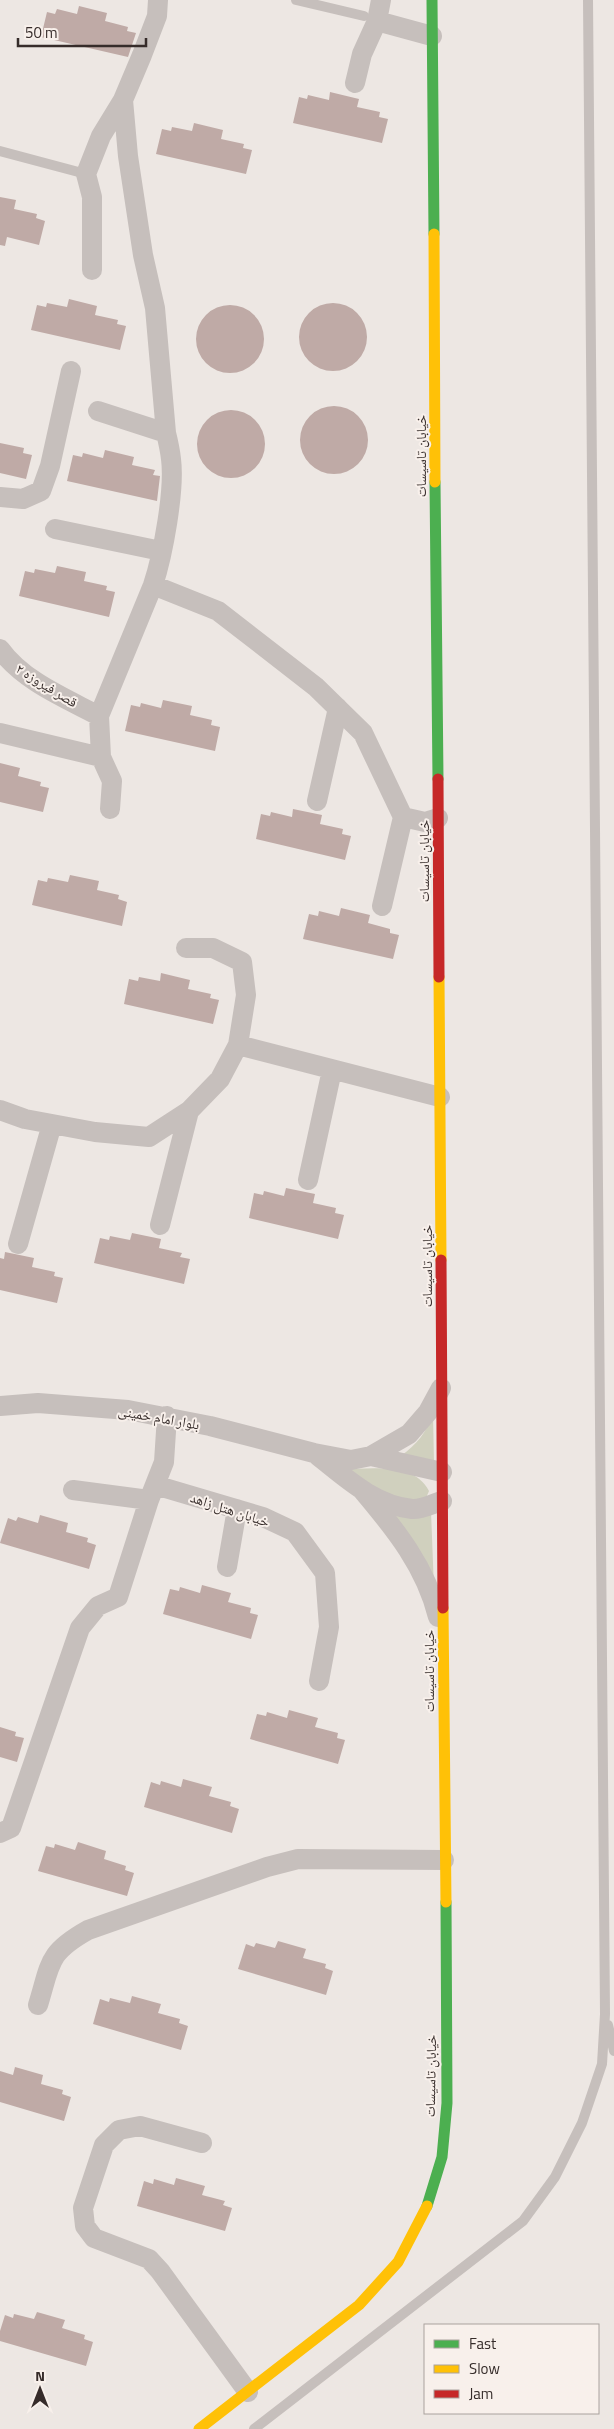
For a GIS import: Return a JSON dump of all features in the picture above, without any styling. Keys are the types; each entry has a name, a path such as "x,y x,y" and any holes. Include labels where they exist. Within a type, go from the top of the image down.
{"street":[{"path":"92,270 92,197 86,174 101,136 123,100 157,16 158,0"},
{"path":"355,83 370,18 380,0"},
{"name":"خیابان تاسیسات","path":"199,2429 359,2305 398,2262 426,2209 442,2157 447,2103 432,0"},
{"path":"370,18 432,36"},
{"path":"110,809 112,780 101,757 100,716 153,585 172,487 172,459 166,433 155,308 144,255 128,156 123,100"},
{"path":"0,497 23,499 41,491 50,466 71,371"},
{"path":"98,411 166,433"},
{"path":"54,529 161,551"},
{"path":"153,585 218,611 316,687 363,733 403,817 382,906"},
{"name":"قصر فیروزه ۲","path":"0,649 14,666 100,716"},
{"path":"317,801 338,708"},
{"path":"0,734 101,757"},
{"path":"403,817 424,822 438,818"},
{"path":"0,1110 25,1119 95,1132 150,1137 189,1111 220,1079 238,1045 246,995 242,962 213,948 186,948"},
{"path":"238,1045 440,1097"},
{"path":"308,1180 332,1070"},
{"path":"160,1225 189,1111"},
{"path":"18,1244 52,1124"},
{"path":"371,1456 410,1434 428,1412 441,1386"},
{"name":"بلوار امام خمینی","path":"0,1406 38,1403 128,1410 167,1416 314,1453 351,1460 371,1456"},
{"path":"0,1833 11,1828 80,1628 98,1606 118,1597 164,1462 167,1416"},
{"path":"314,1453 363,1491 378,1500 414,1509 442,1501"},
{"path":"371,1456 442,1472"},
{"name":"خیابان هتل زاهد","path":"73,1490 152,1493 263,1517 295,1532 325,1573 329,1627 319,1680"},
{"path":"363,1491 402,1538 435,1604 443,1639"},
{"path":"227,1567 237,1510"},
{"path":"38,2005 53,1957 65,1943 88,1930 267,1867 298,1859 444,1860"},
{"path":"202,2144 140,2126 119,2130 104,2146 83,2208 85,2226 94,2238 148,2259 160,2270 248,2392"}],"lane":[{"path":"296,0 370,18"},
{"path":"254,2429 523,2222 555,2178 582,2123 602,2064 605,2014 588,0"},
{"path":"0,151 86,174"},
{"path":"605,2014 614,2051"}],"green space":[{"path":"433,1414 434,1463 401,1456 420,1438"},
{"path":"374,1468 401,1471 422,1481 429,1491 426,1498 404,1499 368,1486 336,1469"},
{"path":"388,1510 431,1511 434,1589"}],"building":[{"path":"79,6 107,13 105,21 128,27 127,31 136,33 128,57 41,37 47,12 55,14 57,9 77,14"},
{"path":"330,92 359,99 357,107 380,112 379,117 388,119 382,143 293,123 299,97 307,99 308,95 329,100"},
{"path":"194,123 223,130 221,139 244,144 243,148 252,150 246,174 156,154 162,129 171,131 172,127 192,131"},
{"path":"0,197 16,200 14,209 37,214 36,218 45,221 39,245 7,237 5,246 0,245"},
{"path":"69,299 97,306 95,315 118,320 117,324 126,326 120,350 31,330 37,305 46,307 47,303 67,307"},
{"path":"333,303 346,306 357,313 364,324 367,337 364,350 357,361 346,368 333,371 320,368 309,361 302,350 299,337 302,324 309,313 320,306"},
{"path":"230,305 243,308 254,315 261,326 264,339 261,352 254,363 243,370 230,373 217,370 206,363 199,352 196,339 199,326 206,315 217,308"},
{"path":"334,406 347,408 358,416 366,427 368,440 366,453 358,464 347,472 334,474 321,472 310,464 302,453 300,440 302,427 310,416 321,408"},
{"path":"231,410 244,413 255,420 262,431 265,444 262,457 255,468 244,475 231,478 218,475 207,468 200,457 197,444 200,431 207,420 218,413"},
{"path":"0,443 24,448 23,453 32,455 26,479 0,473"},
{"path":"105,450 134,457 132,465 155,470 153,475 160,476 157,501 67,481 73,455 82,457 83,453 103,458"},
{"path":"57,566 86,572 84,581 107,586 106,590 115,592 109,617 19,596 25,571 34,573 35,569 55,573"},
{"path":"163,700 192,706 190,715 212,720 211,725 220,727 215,751 125,731 131,705 140,707 141,703 161,708"},
{"path":"0,763 20,768 18,776 41,782 40,786 49,788 43,812 0,802"},
{"path":"293,809 322,815 320,824 343,829 342,834 351,836 345,860 256,839 261,814 270,816 271,812 292,817"},
{"path":"70,875 99,881 97,890 119,895 118,899 127,902 122,926 32,905 38,880 47,882 48,878 68,882"},
{"path":"341,908 370,915 368,923 390,929 390,933 399,935 393,959 303,939 309,914 318,916 319,911 339,916"},
{"path":"161,973 190,980 188,989 211,994 210,998 219,1000 213,1024 124,1004 129,979 138,981 139,977 160,981"},
{"path":"286,1188 315,1194 313,1203 336,1208 335,1213 344,1215 338,1239 249,1218 254,1193 263,1195 264,1191 284,1196"},
{"path":"132,1233 161,1239 159,1248 182,1253 180,1257 190,1259 184,1284 94,1263 100,1238 109,1240 110,1236 130,1240"},
{"path":"5,1252 34,1258 32,1267 55,1272 54,1276 63,1278 57,1303 0,1290 0,1258 4,1259"},
{"path":"40,1515 68,1523 66,1532 88,1538 87,1542 96,1545 89,1569 0,1543 8,1518 16,1521 18,1517 38,1523"},
{"path":"202,1585 231,1593 228,1602 251,1608 250,1613 258,1615 251,1639 163,1614 170,1589 179,1591 180,1587 200,1593"},
{"path":"289,1710 318,1718 315,1727 338,1733 337,1738 345,1740 338,1764 250,1739 257,1714 266,1716 267,1712 287,1718"},
{"path":"0,1727 16,1732 15,1736 24,1738 17,1762 0,1757"},
{"path":"183,1779 212,1787 209,1796 231,1802 230,1806 239,1809 232,1833 144,1807 151,1782 160,1785 161,1781 181,1787"},
{"path":"78,1842 106,1851 104,1859 126,1866 125,1870 134,1873 127,1896 38,1871 46,1846 54,1848 55,1844 75,1850"},
{"path":"278,1941 306,1949 303,1958 326,1964 325,1968 333,1971 326,1995 238,1969 246,1944 254,1947 256,1943 275,1948"},
{"path":"132,1996 161,2004 158,2013 180,2019 179,2023 188,2026 181,2050 93,2024 100,1999 109,2002 110,1998 130,2003"},
{"path":"15,2067 43,2075 41,2084 63,2090 62,2094 71,2097 64,2121 0,2102 0,2071 13,2075"},
{"path":"176,2178 205,2186 202,2195 225,2201 223,2205 232,2208 225,2231 137,2206 144,2181 153,2184 154,2179 174,2185"},
{"path":"37,2312 65,2320 62,2328 85,2335 84,2339 93,2342 86,2366 0,2341 0,2331 5,2315 13,2318 14,2314 34,2319"}],"traffic: fast":[{"path":"432,0 434,234"},
{"path":"435,482 438,779"},
{"path":"427,2206 442,2157 447,2103 446,1902"}],"traffic: slow":[{"path":"434,234 435,482"},
{"path":"439,977 441,1260"},
{"path":"443,1608 446,1902"},
{"path":"199,2429 359,2305 398,2262 427,2206"}],"traffic: jam":[{"path":"438,779 439,977"},
{"path":"441,1260 443,1608"}]}
